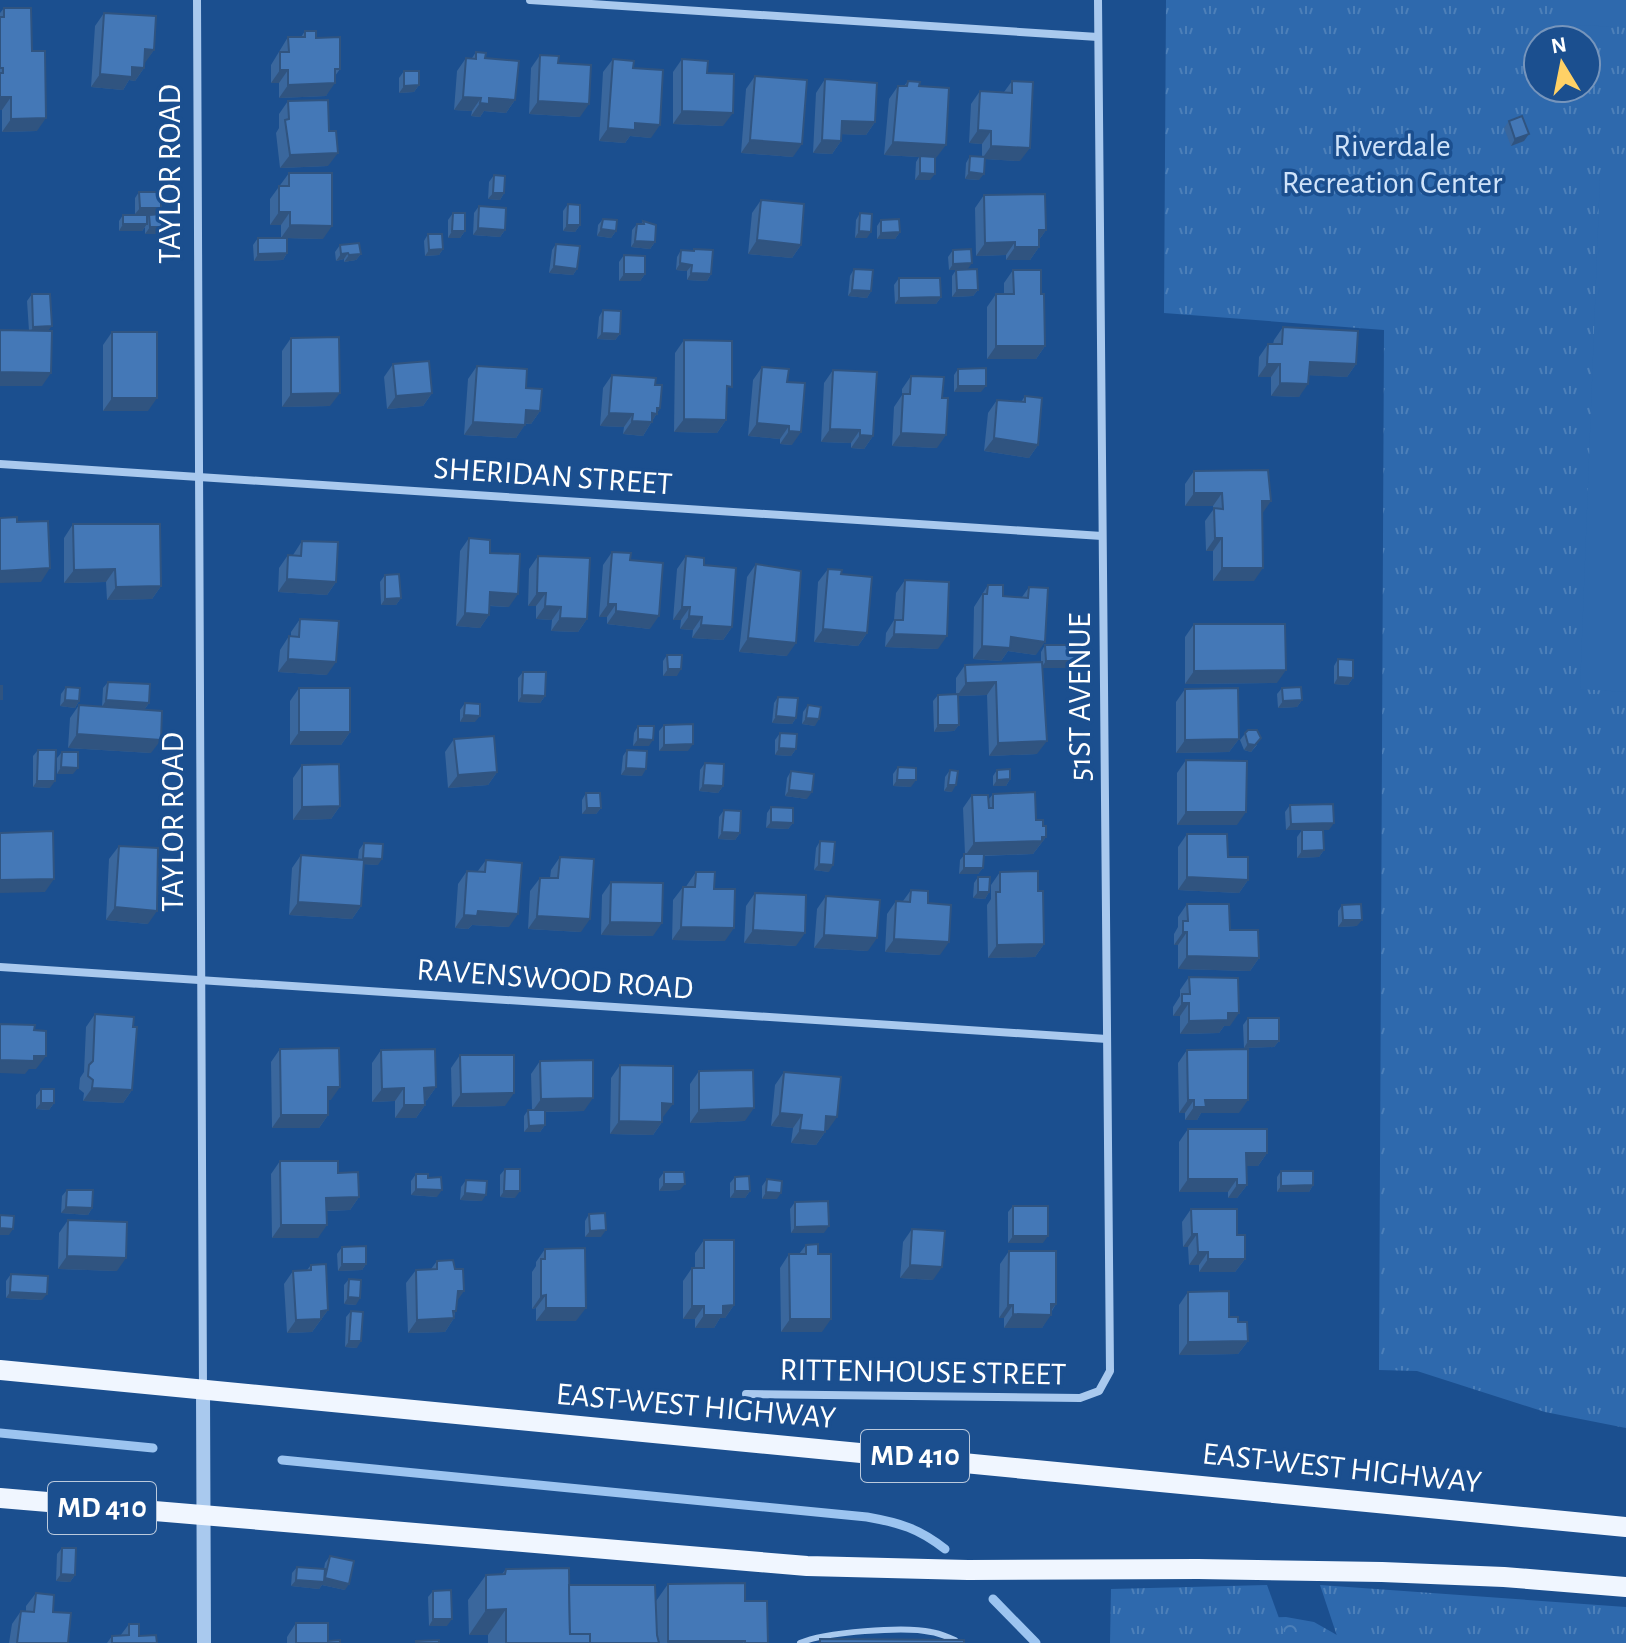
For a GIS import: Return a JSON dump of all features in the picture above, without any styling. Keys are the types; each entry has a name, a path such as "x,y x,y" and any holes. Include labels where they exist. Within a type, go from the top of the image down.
{"main road":[{"name":"EAST-WEST HIGHWAY","path":"0,1370 1626,1527"},
{"name":"MD 410","path":"0,1498 807,1566 1382,1572 1504,1577 1626,1587"}],"street":[{"name":"TAYLOR ROAD","path":"197,0 204,1643"},
{"path":"530,0 1098,37"},
{"name":"51ST AVENUE","path":"1098,0 1110,1371 1099,1391"},
{"name":"SHERIDAN STREET","path":"0,464 1102,536"},
{"name":"RAVENSWOOD ROAD","path":"0,967 1107,1039"},
{"name":"RITTENHOUSE STREET","path":"746,1394 1080,1398 1099,1391"}],"lane":[{"path":"800,1643 814,1636 864,1631 929,1631 957,1643"}],"green space":[{"name":"Riverdale Recreation Center","path":"1166,0 1626,0 1626,1428 1545,1412 1417,1371 1379,1370 1384,330 1164,313"},
{"path":"1552,0 1626,0 1626,27 1570,24 1552,5"},
{"path":"1600,177 1626,177 1626,692 1580,689"},
{"path":"1267,1585 1288,1643 1110,1643 1111,1589"},
{"path":"1320,1585 1626,1607 1626,1643 1321,1643 1337,1636"},
{"path":"1286,1617 1314,1622 1351,1643 1182,1643 1248,1618"}],"building":[{"path":"4,8 31,8 32,51 45,51 46,118 11,119 11,97 0,97 0,73 3,73 3,68 0,68 0,17 4,17"},
{"path":"104,13 156,16 154,50 145,49 144,68 132,67 132,77 100,74"},
{"path":"305,31 316,31 316,38 340,37 340,69 335,69 335,83 288,85 288,70 280,70 280,52 289,52 288,37 305,37"},
{"path":"476,52 486,53 485,58 519,61 515,100 489,98 489,104 480,103 481,98 463,97 466,58 476,59"},
{"path":"540,55 559,56 558,63 591,65 589,104 538,101"},
{"path":"613,59 634,61 633,68 663,70 660,125 635,123 635,130 608,128"},
{"path":"682,59 708,61 707,73 734,74 733,113 682,111"},
{"path":"404,71 419,71 419,85 404,86"},
{"path":"755,76 807,80 802,144 750,140"},
{"path":"825,79 877,83 875,122 842,121 841,141 822,140"},
{"path":"908,81 920,82 919,86 949,88 946,145 893,142 898,86 907,86"},
{"path":"1012,81 1033,82 1030,148 991,146 991,131 978,130 980,91 1012,93"},
{"path":"328,100 329,131 336,131 338,153 290,155 285,120 289,119 288,101"},
{"path":"1522,116 1529,134 1515,139 1509,121"},
{"path":"920,156 935,157 935,174 920,173"},
{"path":"970,156 985,157 984,174 969,172"},
{"path":"289,173 332,173 332,226 290,225 290,212 279,212 279,186 289,186"},
{"path":"494,175 505,176 504,193 493,193"},
{"path":"139,192 161,192 161,208 140,208"},
{"path":"1045,194 1046,230 1039,230 1039,247 1015,247 1015,242 985,243 984,195"},
{"path":"761,200 804,204 801,245 757,240"},
{"path":"568,204 580,205 580,225 567,225"},
{"path":"479,206 506,208 505,230 478,228"},
{"path":"453,213 465,213 465,231 452,231"},
{"path":"860,213 872,214 871,232 859,231"},
{"path":"162,214 162,227 150,227 149,215"},
{"path":"123,215 147,215 147,224 123,224"},
{"path":"603,219 617,220 616,231 601,229"},
{"path":"899,219 900,232 881,233 881,220"},
{"path":"643,221 656,225 655,242 635,241 637,224 644,224"},
{"path":"428,234 442,234 443,249 429,250"},
{"path":"258,238 287,238 287,253 258,254"},
{"path":"359,243 361,254 341,254 340,245"},
{"path":"556,244 580,246 577,269 554,266"},
{"path":"971,249 972,263 953,264 953,250"},
{"path":"681,250 713,250 711,274 691,273 692,265 680,263"},
{"path":"624,255 645,256 645,274 624,274"},
{"path":"854,269 873,270 871,291 852,290"},
{"path":"977,269 978,290 957,290 956,270"},
{"path":"1013,270 1041,270 1045,346 996,346 996,294 1014,294"},
{"path":"899,278 940,278 941,297 899,298"},
{"path":"32,294 50,294 52,326 33,327"},
{"path":"603,310 621,311 620,334 602,333"},
{"path":"1283,327 1358,331 1356,364 1310,362 1308,384 1280,383 1280,364 1267,364 1268,344 1282,344"},
{"path":"0,330 52,331 51,373 0,372"},
{"path":"112,332 157,332 157,398 112,398"},
{"path":"339,337 340,393 291,394 291,338"},
{"path":"684,340 732,341 732,387 727,386 726,420 684,419"},
{"path":"429,361 432,393 396,396 393,364"},
{"path":"477,366 527,369 526,388 542,389 540,411 526,410 525,425 473,422"},
{"path":"762,367 789,369 787,382 805,383 801,432 789,431 789,426 757,423"},
{"path":"986,368 986,386 958,386 958,369"},
{"path":"833,370 877,372 873,436 860,435 860,430 830,429"},
{"path":"612,375 656,378 655,385 662,385 660,408 657,408 657,414 652,413 652,422 632,421 633,414 609,413"},
{"path":"911,376 944,377 942,398 948,398 946,435 901,433 903,394 910,394"},
{"path":"1025,396 1042,398 1038,445 994,438 997,400 1025,402"},
{"path":"1268,470 1271,501 1262,501 1263,568 1222,568 1222,538 1215,538 1214,508 1223,509 1222,493 1194,493 1194,471"},
{"path":"17,517 17,522 48,521 50,568 0,571 0,518"},
{"path":"73,524 160,524 161,586 116,587 115,569 74,570"},
{"path":"469,538 490,540 490,553 520,554 518,594 490,592 489,615 465,613"},
{"path":"302,541 338,542 336,582 287,579 288,555 301,556"},
{"path":"612,552 631,553 630,560 663,563 659,616 616,611 616,604 608,604"},
{"path":"538,556 590,558 587,619 560,618 561,607 545,606 546,593 537,593"},
{"path":"686,556 704,558 704,565 736,568 732,627 701,625 702,617 689,616 690,607 682,607"},
{"path":"756,564 801,571 796,643 748,638"},
{"path":"828,569 842,570 841,574 872,577 867,633 823,629"},
{"path":"399,574 401,598 385,599 385,575"},
{"path":"905,580 949,582 947,636 894,634 895,620 903,620"},
{"path":"988,585 1003,585 1003,596 1028,598 1029,587 1048,588 1045,642 1011,637 1010,648 982,646 983,594 987,594"},
{"path":"300,619 339,621 336,662 288,659 289,636 299,637"},
{"path":"1194,624 1285,624 1286,670 1194,671"},
{"path":"1045,645 1075,645 1075,661 1046,661"},
{"path":"667,655 682,655 681,669 668,669"},
{"path":"1338,659 1353,660 1353,678 1338,677"},
{"path":"1042,662 1047,741 998,743 996,682 966,683 965,665"},
{"path":"523,672 546,672 545,696 522,695"},
{"path":"108,682 150,684 149,703 106,700"},
{"path":"66,687 80,688 79,701 65,700"},
{"path":"1301,687 1302,700 1283,701 1282,688"},
{"path":"299,688 350,688 350,732 299,732"},
{"path":"1238,688 1239,739 1185,740 1185,689"},
{"path":"958,694 959,725 938,725 938,695"},
{"path":"778,697 798,698 796,718 776,716"},
{"path":"465,703 480,704 480,716 464,715"},
{"path":"79,705 162,711 161,740 77,734"},
{"path":"808,705 821,707 819,719 806,718"},
{"path":"693,724 693,744 664,745 664,725"},
{"path":"638,726 654,726 653,740 638,739"},
{"path":"1257,730 1261,738 1255,745 1248,744 1245,733"},
{"path":"780,733 797,734 796,749 779,748"},
{"path":"494,736 497,772 458,775 454,739"},
{"path":"38,750 56,750 55,781 37,781"},
{"path":"627,750 647,751 646,769 626,768"},
{"path":"62,752 78,752 78,768 61,767"},
{"path":"1186,760 1247,761 1246,812 1186,812"},
{"path":"705,763 724,764 723,786 703,785"},
{"path":"339,764 340,806 302,807 302,765"},
{"path":"898,767 916,768 916,780 897,780"},
{"path":"1010,769 1010,779 997,780 997,770"},
{"path":"950,770 958,771 956,785 948,785"},
{"path":"791,771 814,774 812,792 789,790"},
{"path":"1035,792 1036,820 1043,820 1043,826 1046,826 1046,837 1042,837 1042,841 974,843 972,795 988,795 989,808 993,808 993,794"},
{"path":"586,793 600,793 601,808 587,808"},
{"path":"1333,804 1334,823 1291,824 1290,805"},
{"path":"771,807 793,808 793,823 771,822"},
{"path":"724,810 741,811 740,833 722,832"},
{"path":"1302,830 1323,830 1324,850 1302,851"},
{"path":"53,831 54,879 0,880 0,833"},
{"path":"1187,834 1227,834 1228,857 1248,857 1248,880 1187,877"},
{"path":"820,841 835,842 833,865 819,864"},
{"path":"364,843 383,844 382,859 363,858"},
{"path":"119,846 158,848 157,911 115,907"},
{"path":"964,854 984,854 983,868 964,868"},
{"path":"301,855 364,860 361,906 298,902"},
{"path":"560,857 594,859 590,919 537,916 540,878 558,878"},
{"path":"486,860 522,863 518,914 478,911 477,916 464,915 467,871 485,872"},
{"path":"1038,871 1038,891 1043,891 1044,944 997,945 996,892 1000,892 1000,872"},
{"path":"696,872 715,872 714,889 735,889 734,928 681,927 683,887 695,887"},
{"path":"978,877 990,877 989,892 978,892"},
{"path":"611,882 663,883 662,923 610,922"},
{"path":"911,890 928,891 928,903 951,905 949,942 894,939 896,901 910,902"},
{"path":"755,893 806,895 805,933 753,930"},
{"path":"826,896 880,900 877,938 824,935"},
{"path":"1187,904 1229,904 1230,930 1258,930 1259,958 1187,956 1187,932 1183,932 1183,921 1188,921"},
{"path":"1361,904 1362,920 1343,920 1342,905"},
{"path":"1189,977 1238,978 1239,1013 1228,1013 1228,1020 1189,1021 1189,1003 1182,1003 1182,994 1190,994"},
{"path":"95,1014 134,1017 133,1027 137,1027 132,1090 92,1088 93,1080 88,1076 89,1065 93,1061"},
{"path":"1248,1018 1279,1018 1279,1041 1248,1041"},
{"path":"0,1024 35,1025 34,1030 46,1031 46,1056 34,1056 34,1061 0,1060"},
{"path":"339,1048 340,1087 328,1087 328,1115 281,1115 280,1049"},
{"path":"435,1049 436,1087 424,1088 425,1105 404,1105 404,1088 382,1089 381,1050"},
{"path":"1248,1049 1248,1100 1205,1100 1206,1107 1194,1107 1194,1100 1188,1100 1187,1050"},
{"path":"460,1055 514,1055 514,1093 461,1094"},
{"path":"593,1060 593,1098 541,1099 540,1061"},
{"path":"620,1065 673,1066 673,1104 662,1103 662,1122 619,1121"},
{"path":"753,1070 754,1108 699,1110 699,1071"},
{"path":"784,1072 841,1077 837,1117 826,1116 825,1132 800,1130 802,1115 780,1113"},
{"path":"41,1089 54,1089 54,1103 41,1103"},
{"path":"528,1110 545,1110 545,1125 529,1126"},
{"path":"1188,1129 1267,1129 1267,1153 1246,1153 1247,1185 1237,1185 1237,1179 1188,1179"},
{"path":"280,1161 338,1161 338,1173 358,1172 359,1197 326,1198 327,1225 281,1225"},
{"path":"505,1169 520,1169 520,1191 504,1191"},
{"path":"1281,1171 1313,1171 1313,1185 1281,1186"},
{"path":"664,1172 684,1172 685,1184 664,1184"},
{"path":"416,1174 428,1174 428,1178 441,1177 442,1190 416,1189"},
{"path":"749,1176 750,1191 735,1191 735,1177"},
{"path":"767,1179 782,1181 781,1193 766,1192"},
{"path":"466,1180 487,1181 486,1195 465,1193"},
{"path":"67,1190 93,1190 92,1208 66,1207"},
{"path":"828,1201 829,1226 795,1227 795,1202"},
{"path":"1013,1206 1048,1206 1048,1236 1013,1236"},
{"path":"1191,1209 1237,1209 1237,1235 1245,1235 1245,1259 1208,1259 1208,1252 1198,1252 1197,1234 1192,1234"},
{"path":"605,1213 606,1230 590,1231 589,1214"},
{"path":"0,1215 14,1216 13,1229 0,1228"},
{"path":"68,1220 127,1222 126,1258 67,1256"},
{"path":"912,1229 945,1231 942,1267 910,1265"},
{"path":"704,1240 734,1240 734,1305 723,1306 723,1315 704,1315 704,1306 692,1306 692,1268 704,1268"},
{"path":"818,1244 818,1254 831,1254 831,1319 790,1319 789,1254 806,1254 806,1245"},
{"path":"366,1246 366,1264 342,1264 342,1247"},
{"path":"585,1248 586,1308 546,1308 546,1295 541,1296 541,1259 545,1259 545,1249"},
{"path":"1009,1251 1056,1251 1056,1304 1051,1304 1051,1315 1013,1314 1013,1305 1008,1305"},
{"path":"453,1260 455,1269 463,1269 464,1291 458,1291 454,1318 417,1320 416,1270 437,1269 437,1261"},
{"path":"326,1264 328,1310 321,1311 321,1319 296,1320 293,1271 311,1270 311,1265"},
{"path":"11,1274 48,1276 47,1294 10,1292"},
{"path":"349,1279 361,1280 360,1298 348,1297"},
{"path":"1229,1291 1229,1317 1238,1317 1238,1322 1247,1322 1248,1341 1188,1342 1188,1292"},
{"path":"351,1311 363,1312 361,1341 349,1341"},
{"path":"62,1548 76,1548 75,1575 61,1574"},
{"path":"330,1556 354,1561 349,1584 325,1578"},
{"path":"297,1567 325,1569 324,1582 296,1580"},
{"path":"569,1568 570,1634 590,1634 590,1643 506,1643 506,1609 486,1610 486,1575 505,1574 506,1569"},
{"path":"745,1583 745,1601 767,1601 768,1643 668,1641 668,1584"},
{"path":"569,1585 655,1585 659,1643 590,1643 590,1634 570,1634"},
{"path":"451,1590 452,1619 433,1619 433,1591"},
{"path":"36,1593 54,1595 53,1612 71,1613 68,1643 17,1643 21,1611 34,1612"},
{"path":"296,1623 328,1623 328,1641 340,1640 340,1643 296,1643"},
{"path":"129,1624 139,1624 139,1636 156,1635 157,1643 112,1643 112,1636 129,1635"},
{"path":"820,1639 964,1640 964,1643 820,1643"},
{"path":"439,1640 439,1643 416,1643 416,1641"}],"waterway":[{"path":"0,1433 153,1448"},
{"path":"282,1460 867,1517 908,1527 945,1549"},
{"path":"993,1599 1036,1643"}]}
